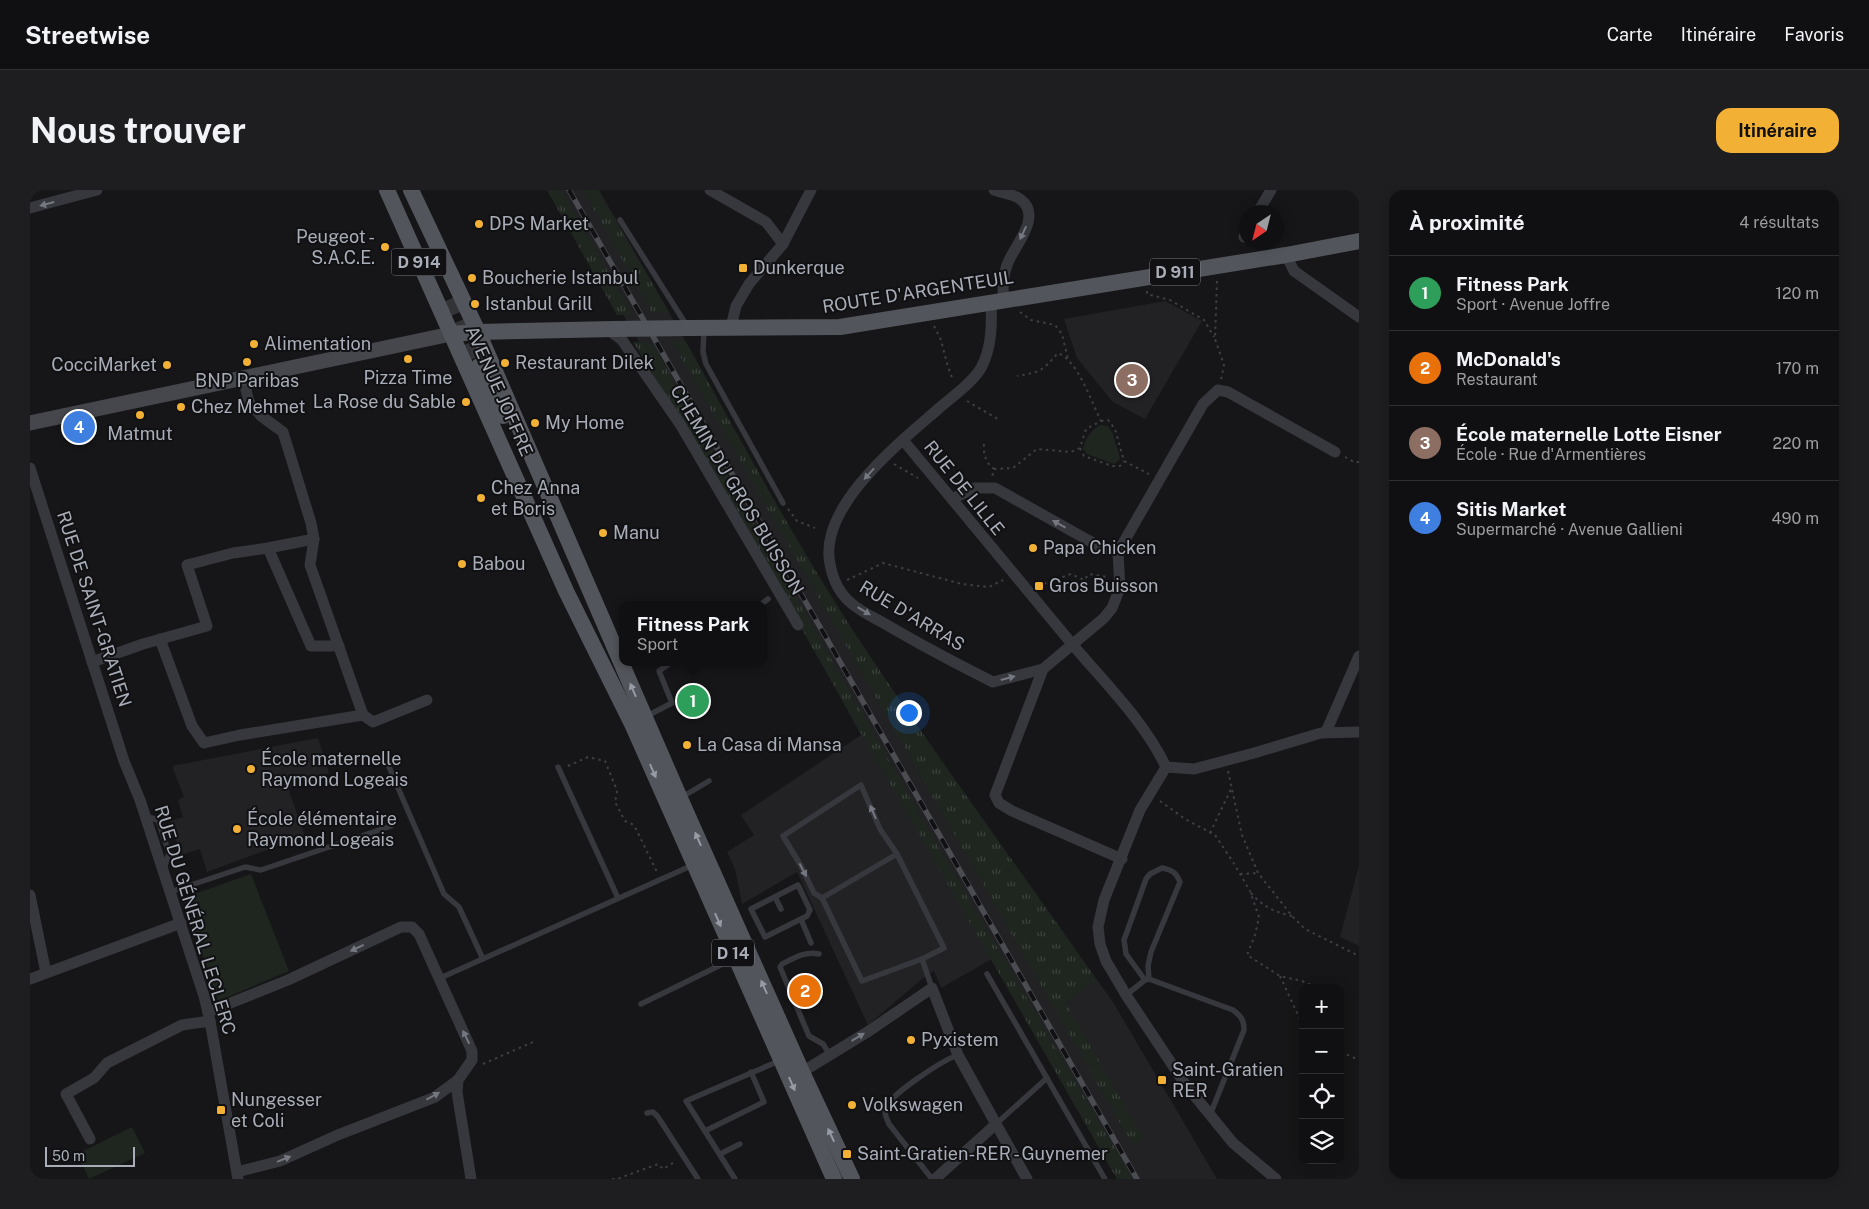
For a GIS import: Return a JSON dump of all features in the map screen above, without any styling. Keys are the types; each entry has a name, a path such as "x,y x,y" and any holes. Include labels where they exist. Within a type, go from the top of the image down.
{"main road":[{"name":"AVENUE JOFFRE","path":"387,190 566,591 601,661 642,723"},
{"name":"D 914","path":"394,190 447,300 401,190"},
{"name":"AVENUE JOFFRE","path":"410,190 478,332 543,492 619,657"},
{"name":"ROUTE D'ARGENTEUIL","path":"478,332 731,327 840,327 1003,299 1286,255 1359,241"},
{"name":"D 911","path":"451,334 478,332"},
{"path":"30,423 451,334"},
{"name":"AVENUE JOFFRE","path":"543,492 477,367 577,597 601,661"},
{"name":"AVENUE JOFFRE","path":"622,666 642,723"},
{"path":"642,723 680,798 802,1072 852,1179"},
{"name":"D 14","path":"642,723 694,864 834,1179"}],"street":[{"path":"30,208 97,190"},
{"path":"710,190 766,222 783,244"},
{"path":"731,327 736,306 749,284 783,244 810,190"},
{"name":"RUE DE LILLE","path":"994,190 1020,199 1028,210 1029,221 1007,264 1002,283 1003,299 987,354 980,368 959,391 903,440 1138,722 1166,767"},
{"path":"1262,205 1271,190"},
{"path":"1286,255 1294,271 1359,317"},
{"name":"CHEMIN DU GROS BUISSON","path":"610,329 622,340 680,424 798,625"},
{"path":"243,378 249,402 261,416 283,432 311,523 314,539 310,565 364,715 373,722 427,700"},
{"path":"952,500 974,488 995,488 1102,548 1118,552 1203,404 1218,390 1228,392 1335,452"},
{"name":"RUE D'ARRAS","path":"903,440 883,458 858,486 835,521 828,558 836,586 851,604 926,648 993,682 1044,669 1104,618 1112,608 1120,588 1118,552"},
{"name":"RUE DE SAINT-GRATIEN","path":"30,468 124,762"},
{"path":"92,662 160,639 207,626 187,565 233,553 314,539"},
{"path":"268,548 311,646 339,646"},
{"path":"160,639 192,726 204,743 364,715"},
{"path":"1326,732 1359,656"},
{"path":"1044,669 995,795 999,803 1012,811 1122,859"},
{"path":"1276,1179 1233,1143 1185,1084 1126,995 1106,961 1100,944 1098,927 1104,900 1140,810 1166,767 1194,768 1326,732 1359,732"},
{"name":"RUE DU GÉNÉRAL LECLERC","path":"124,762 145,816 209,1017 238,1176"},
{"path":"30,895 46,973"},
{"path":"30,979 180,923"},
{"path":"90,1140 66,1094 94,1078 107,1063 182,1025 209,1017 401,928 412,927 419,934 472,1051 470,1064 458,1080 435,1096 340,1134 280,1161 238,1176"},
{"path":"802,1072 932,988 958,1055 1027,1179"},
{"path":"458,1080 457,1092 472,1179"},
{"path":"933,1179 996,1124"}],"lane":[{"path":"620,220 696,328 706,364 783,503"},
{"path":"642,723 672,703 659,671 666,666"},
{"path":"389,767 444,894 459,907 483,959"},
{"path":"558,768 618,898"},
{"path":"680,798 709,781"},
{"path":"861,785 880,829 897,854 944,948 922,959 862,981 822,898 814,893 783,836 861,785"},
{"path":"170,892 245,867 261,870 391,826"},
{"path":"822,898 897,854"},
{"path":"438,979 694,864"},
{"path":"1126,995 1147,979 1150,952 1180,882 1177,874 1171,870 1162,868 1150,874 1146,879 1124,940 1126,954 1147,979 1233,1010 1244,1021 1244,1030 1210,1114"},
{"path":"798,886 810,910 807,916 801,919 765,937 750,909 798,886"},
{"path":"775,897 781,909"},
{"path":"786,918 789,925"},
{"path":"801,919 811,943"},
{"path":"819,954 804,953 782,964 780,967 809,1036 823,1044 830,1055"},
{"path":"640,1004 735,958"},
{"path":"922,959 932,988"},
{"path":"987,974 1105,1179"},
{"path":"933,1179 889,1124 885,1108 895,1096 947,1058 958,1055"},
{"path":"735,1179 686,1101 781,1060"},
{"path":"705,1131 764,1102 751,1072"},
{"path":"996,1124 1047,1078"},
{"path":"647,1113 653,1112 658,1117 698,1179"},
{"path":"720,1154 740,1144"}],"path":[{"path":"1146,277 1148,294 1170,300 1204,320 1216,339 1224,365 1218,390"},
{"path":"1216,339 1218,279"},
{"path":"1003,299 1031,320 1056,325 1062,334 1068,359"},
{"path":"930,312 946,356 948,367 959,391 967,400 998,420"},
{"path":"1018,376 1038,372 1045,368 1058,353 1073,364 1101,421"},
{"path":"1124,461 1120,466 1112,466 1084,456 1080,448 1086,429 1101,421 1108,420 1114,429 1124,461 1160,479"},
{"path":"984,444 988,464 994,469 1013,468 1038,448 1071,452 1080,448"},
{"path":"1335,452 1354,462 1359,462"},
{"path":"883,458 923,480"},
{"path":"986,488 994,469"},
{"path":"783,503 797,521 814,528"},
{"path":"836,586 883,563 962,584 989,587 1000,582 1012,572"},
{"path":"1028,591 1049,581 1071,574 1084,580 1089,574 1120,578"},
{"path":"558,768 588,757 605,761 617,792 615,802 625,821 635,827 660,879"},
{"path":"1227,760 1242,835 1258,873 1292,916 1305,929 1359,956"},
{"path":"1210,833 1232,787"},
{"path":"1150,794 1185,819 1215,835 1240,874 1250,891 1259,917 1255,935 1247,955 1280,976 1309,984"},
{"path":"1240,874 1258,873"},
{"path":"1250,891 1273,912 1292,916"},
{"path":"1280,976 1299,1017"},
{"path":"470,1064 483,1064 533,1042"},
{"path":"1344,1054 1359,1060"},
{"path":"612,1179 618,1179 658,1164 663,1169 676,1161"}],"shaded area":[{"path":"550,190 599,190 686,342 841,624 1113,1002 1217,1179 1117,1179 992,959 941,988 934,971 868,1025 797,872 742,904 735,869 727,852 754,835 741,815 861,735 808,630"},
{"path":"1165,301 1202,321 1145,419 1113,402 1077,358 1064,319"},
{"path":"318,738 329,773 288,788 305,836 207,872 200,849 181,855 170,821 183,817 178,800 184,797 172,766"},
{"path":"1359,865 1359,946 1340,937"}],"green space":[{"path":"547,190 561,190 633,315 617,315"},
{"path":"583,190 597,190 669,312 652,313"},
{"path":"633,342 652,343 923,821 1133,1179 1117,1179 717,480"},
{"path":"672,342 686,342 786,521 850,626 941,760 1097,980 1065,1002 1144,1139 1133,1146"},
{"path":"1100,425 1108,426 1113,434 1120,458 1114,464 1087,454 1083,449 1089,435"},
{"path":"251,874 289,971 218,1001 183,898"},
{"path":"132,1127 145,1153 89,1179 77,1154"}],"tunnel":[{"path":"450,299 479,366"}],"railway":[{"path":"569,190 1137,1179"}],"place":[{"name":"DPS Market","path":"479,224"},
{"name":"Peugeot - S.A.C.E.","path":"385,247"},
{"name":"Dunkerque","path":"743,268"},
{"name":"Boucherie Istanbul","path":"472,278"},
{"name":"Istanbul Grill","path":"475,304"},
{"name":"Alimentation","path":"254,344"},
{"name":"Pizza Time","path":"408,359"},
{"name":"BNP Paribas","path":"247,362"},
{"name":"Restaurant Dilek","path":"505,363"},
{"name":"CocciMarket","path":"167,365"},
{"name":"École maternelle Lotte Eisner","path":"1132,380"},
{"name":"La Rose du Sable","path":"466,402"},
{"name":"Chez Mehmet","path":"181,407"},
{"name":"Matmut","path":"140,415"},
{"name":"My Home","path":"535,423"},
{"name":"Sitis Market","path":"79,427"},
{"name":"Chez Anna et Boris","path":"481,498"},
{"name":"Manu","path":"603,533"},
{"name":"Papa Chicken","path":"1033,548"},
{"name":"Babou","path":"462,564"},
{"name":"Gros Buisson","path":"1039,586"},
{"name":"Fitness Park","path":"693,701"},
{"name":"La Casa di Mansa","path":"687,745"},
{"name":"École maternelle Raymond Logeais","path":"251,769"},
{"name":"École élémentaire Raymond Logeais","path":"237,829"},
{"name":"McDonald's","path":"805,991"},
{"name":"Pyxistem","path":"911,1040"},
{"name":"Saint-Gratien RER","path":"1162,1080"},
{"name":"Volkswagen","path":"852,1105"},
{"name":"Nungesser et Coli","path":"221,1110"},
{"name":"Saint-Gratien-RER - Guynemer","path":"847,1154"}]}
